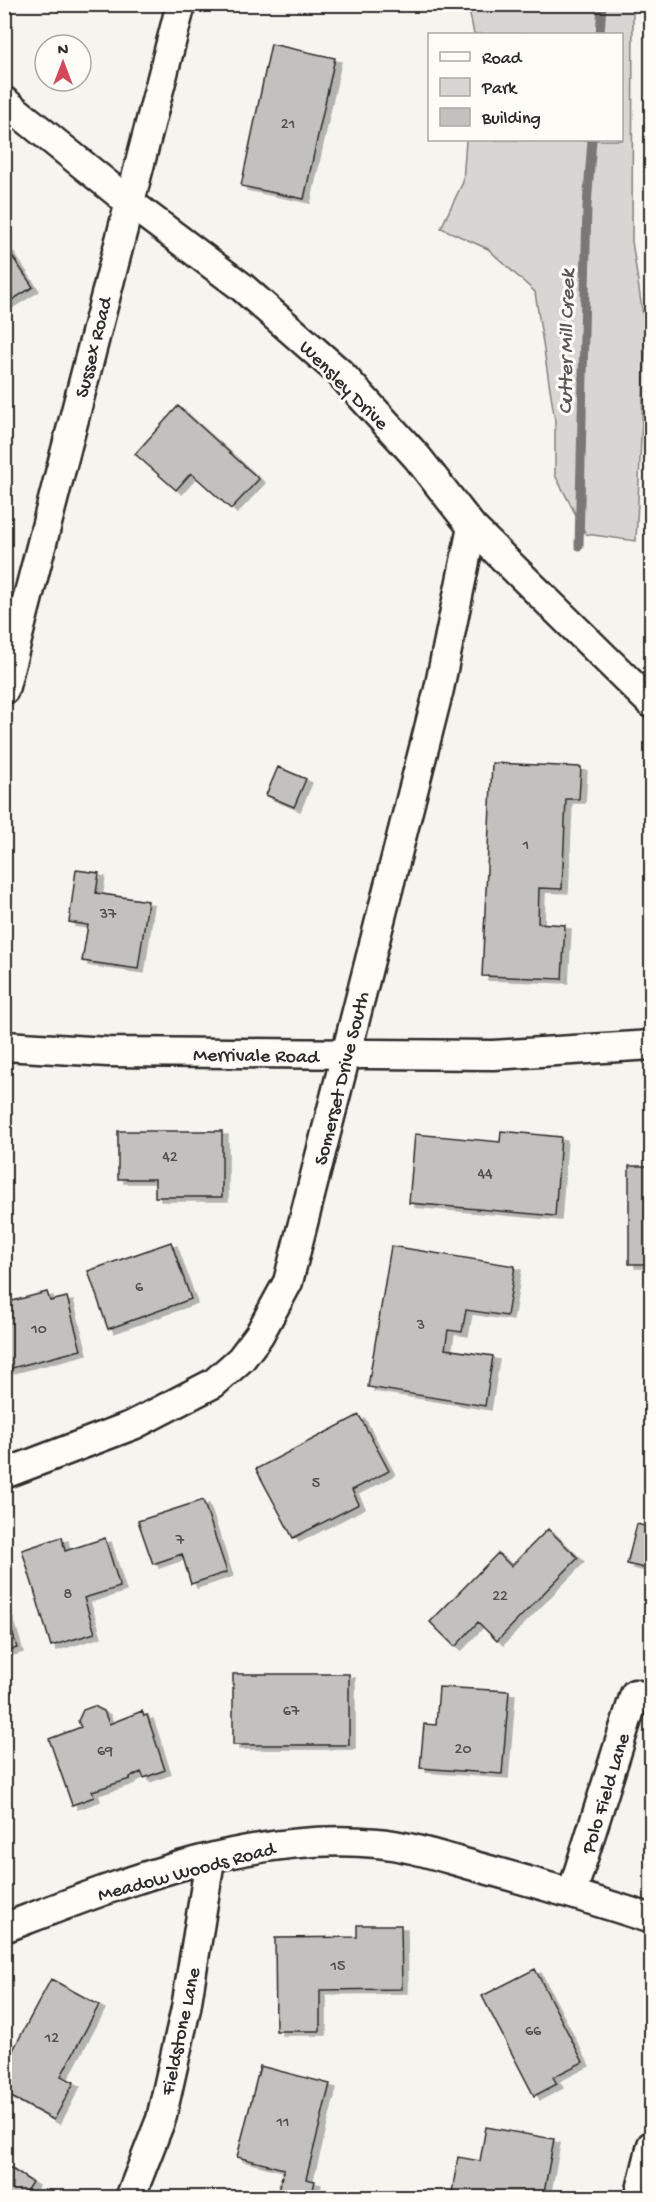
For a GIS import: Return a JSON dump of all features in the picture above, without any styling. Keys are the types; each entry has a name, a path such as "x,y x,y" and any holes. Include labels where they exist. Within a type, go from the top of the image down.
{"street":[{"name":"Sussex Road","path":"4,690 181,4"},
{"name":"Wensley Drive","path":"4,101 129,202 242,287 340,373 417,457 472,527 651,704"},
{"name":"Somerset Drive South","path":"4,1474 133,1425 214,1383 242,1359 259,1335 288,1282 439,689 472,527"},
{"name":"Merrivale Road","path":"4,1046 108,1052 493,1055 651,1045"},
{"name":"Polo Field Lane","path":"572,1893 635,1694"},
{"name":"Meadow Woods Road","path":"4,1928 124,1882 276,1844 375,1843 406,1847 572,1893 651,1919"},
{"name":"Fieldstone Lane","path":"130,2198 161,2119 186,2008 210,1860"},
{"path":"639,2198 651,2145"}],"green space":[{"path":"468,5 633,5 632,241 646,337 636,541 586,534 555,475 555,421 535,292 488,249 441,228 463,182 466,141 623,141 623,33 474,33"}],"building":[{"path":"271,44 335,58 304,199 241,186"},
{"path":"4,244 33,287 4,305"},
{"path":"178,406 259,479 231,509 191,473 176,490 135,454"},
{"path":"492,763 581,767 579,799 566,799 562,889 539,888 538,923 565,925 562,979 482,976"},
{"path":"278,767 306,779 294,807 266,795"},
{"path":"76,870 99,873 96,893 148,901 138,969 82,961 88,925 69,922"},
{"path":"118,1131 222,1131 222,1197 155,1197 155,1179 118,1179"},
{"path":"501,1131 561,1137 555,1216 409,1203 415,1134 500,1142"},
{"path":"629,1166 652,1166 652,1264 629,1264"},
{"path":"171,1242 191,1299 108,1329 88,1271"},
{"path":"391,1246 515,1266 507,1316 466,1310 462,1332 448,1330 445,1349 493,1356 485,1406 368,1387"},
{"path":"47,1292 50,1301 67,1297 81,1350 4,1370 4,1303"},
{"path":"359,1415 389,1471 352,1490 359,1504 293,1538 256,1469"},
{"path":"203,1500 227,1572 191,1584 182,1554 153,1564 138,1521"},
{"path":"637,1524 652,1528 652,1570 627,1564"},
{"path":"548,1529 578,1558 497,1641 478,1622 455,1647 430,1622 498,1553 511,1566"},
{"path":"62,1537 65,1551 105,1538 120,1587 84,1598 95,1633 51,1646 22,1550"},
{"path":"7,1614 17,1648 4,1652 4,1615"},
{"path":"233,1674 349,1674 349,1745 233,1745"},
{"path":"439,1687 509,1691 502,1774 420,1768 424,1724 436,1725"},
{"path":"94,1706 104,1711 109,1724 142,1711 144,1716 147,1715 165,1770 144,1778 141,1772 130,1779 92,1791 94,1797 72,1805 49,1739 81,1727 78,1721 83,1710"},
{"path":"357,1925 401,1925 402,1989 320,1990 320,2031 276,2031 275,1938 357,1937"},
{"path":"535,1969 583,2062 553,2077 557,2084 534,2096 482,1996"},
{"path":"51,1979 99,2005 61,2076 74,2082 54,2120 4,2093 4,2067"},
{"path":"260,2066 330,2084 306,2179 315,2181 311,2198 276,2198 284,2169 237,2157"},
{"path":"486,2127 554,2139 543,2198 451,2198 458,2157 480,2161"},
{"path":"4,2164 32,2182 22,2198 4,2198"}],"waterway":[{"name":"Cutter Mill Creek","path":"600,33 602,4"},
{"name":"Cutter Mill Creek","path":"579,546 587,206 592,141"}]}
